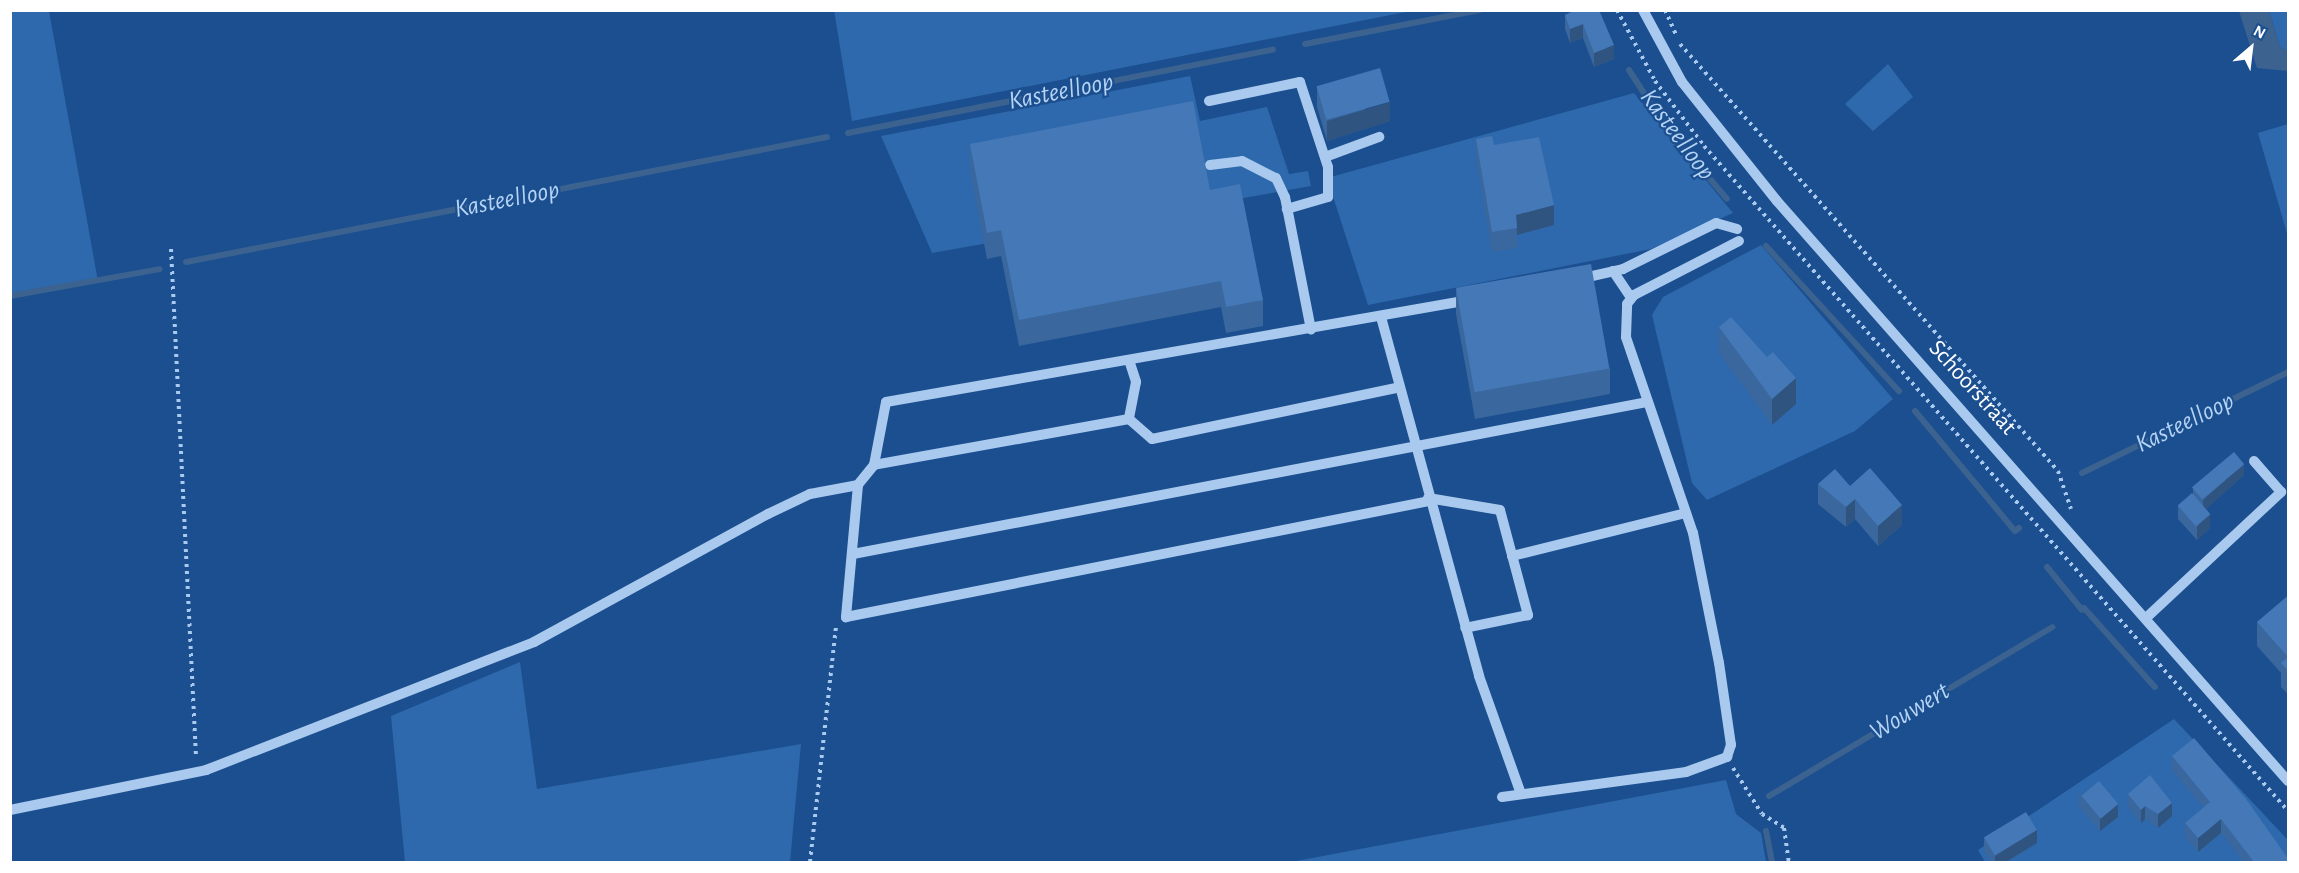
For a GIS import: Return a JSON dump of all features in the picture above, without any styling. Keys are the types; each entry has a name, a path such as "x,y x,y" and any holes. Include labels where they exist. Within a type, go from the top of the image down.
{"street":[{"name":"Schoorstraat","path":"1642,10 1682,82 1777,201 2289,781"},
{"path":"1209,101 1300,82 1309,93 1324,157 1328,197 1287,209"},
{"path":"1324,157 1379,137"},
{"path":"1210,165 1258,165 1276,178 1287,209 1311,329"},
{"path":"1566,281 1613,271 1716,223 1737,229"},
{"path":"1631,298 1739,241"},
{"path":"1502,797 1686,772 1727,757 1731,746 1719,663 1686,513 1626,337 1631,298 1613,271"},
{"path":"1465,628 1528,615 1500,510 1428,499 846,617 858,485 874,465 886,402 1485,297"},
{"path":"1381,317 1428,499 1465,628 1521,794"},
{"path":"1129,360 1136,382 1129,419"},
{"path":"1129,419 1152,439 1400,387"},
{"path":"853,555 1647,402"},
{"path":"874,465 1129,419"},
{"path":"2146,618 2281,492 2254,461"},
{"path":"10,810 197,773 534,642 768,514 810,494 858,485"},
{"path":"1512,556 1686,513"}],"path":[{"name":"Schoorstraat","path":"1665,10 1679,43 2058,471 2062,485"},
{"path":"171,249 197,773"},
{"path":"2027,515 2289,811"},
{"path":"810,862 832,630 846,617"},
{"path":"1727,757 1762,814 1784,828 1790,862"}],"shaded area":[{"path":"11,10 49,11 98,281 11,296"},
{"path":"834,10 1411,10 1411,11 852,121"},
{"path":"2239,11 2269,11 2280,47 2288,52 2288,71 2257,68"},
{"path":"2269,11 2288,11 2288,52 2280,47"},
{"path":"1888,64 1913,97 1873,131 1845,104"},
{"path":"1190,76 1200,121 1267,107 1289,174 1308,171 1311,186 932,253 881,136"},
{"path":"1634,93 1733,213 1651,249 1368,305 1327,178"},
{"path":"2288,124 2288,237 2258,133"},
{"path":"1761,245 1893,399 1855,431 1707,500 1692,483 1652,315 1663,297"},
{"path":"520,662 537,789 801,744 790,862 405,862 391,716"},
{"path":"2174,719 2288,840 2288,862 1985,862 1978,850"},
{"path":"1726,780 1736,814 1761,833 1766,862 1291,862"}],"building":[{"path":"1576,10 1599,10 1614,45 1594,53 1583,24 1570,29 1565,15"},
{"path":"1380,68 1390,102 1326,120 1317,86"},
{"path":"1193,101 1210,190 1240,184 1263,300 1226,307 1221,281 1019,320 1001,230 987,233 970,144"},
{"path":"1492,136 1494,145 1539,137 1554,205 1516,215 1517,228 1492,232 1476,139"},
{"path":"1591,264 1609,368 1474,392 1456,288"},
{"path":"1731,317 1767,357 1773,352 1796,378 1772,399 1719,327"},
{"path":"2234,452 2244,464 2202,500 2192,487"},
{"path":"1870,468 1902,505 1878,526 1855,499 1846,507 1818,484 1835,469 1850,486"},
{"path":"2192,493 2210,514 2196,527 2178,505"},
{"path":"2289,595 2289,672 2281,663 2288,657 2257,622"},
{"path":"2194,738 2246,799 2289,862 2254,862 2221,819 2198,838 2185,823 2210,802 2172,756"},
{"path":"2150,775 2172,803 2158,814 2145,806 2141,810 2128,794"},
{"path":"2099,781 2118,804 2101,819 2081,796"},
{"path":"2026,812 2037,830 1995,855 1984,837"}],"waterway":[{"name":"Kasteelloop","path":"1305,44 1480,10"},
{"name":"Kasteelloop","path":"848,133 1273,50"},
{"name":"Kasteelloop","path":"1629,70 1666,127 1727,199"},
{"name":"Kasteelloop","path":"186,262 827,137"},
{"name":"Kasteelloop","path":"1766,246 1899,391"},
{"name":"Kasteelloop","path":"10,296 160,269"},
{"name":"Kasteelloop","path":"2082,473 2288,372"},
{"name":"Kasteelloop","path":"1915,411 2015,531 2019,528"},
{"name":"Wouwert","path":"2047,567 2082,610"},
{"path":"2084,608 2155,687"},
{"name":"Wouwert","path":"1769,796 2052,627"},
{"name":"Wouwert","path":"1766,831 1772,862"}]}
